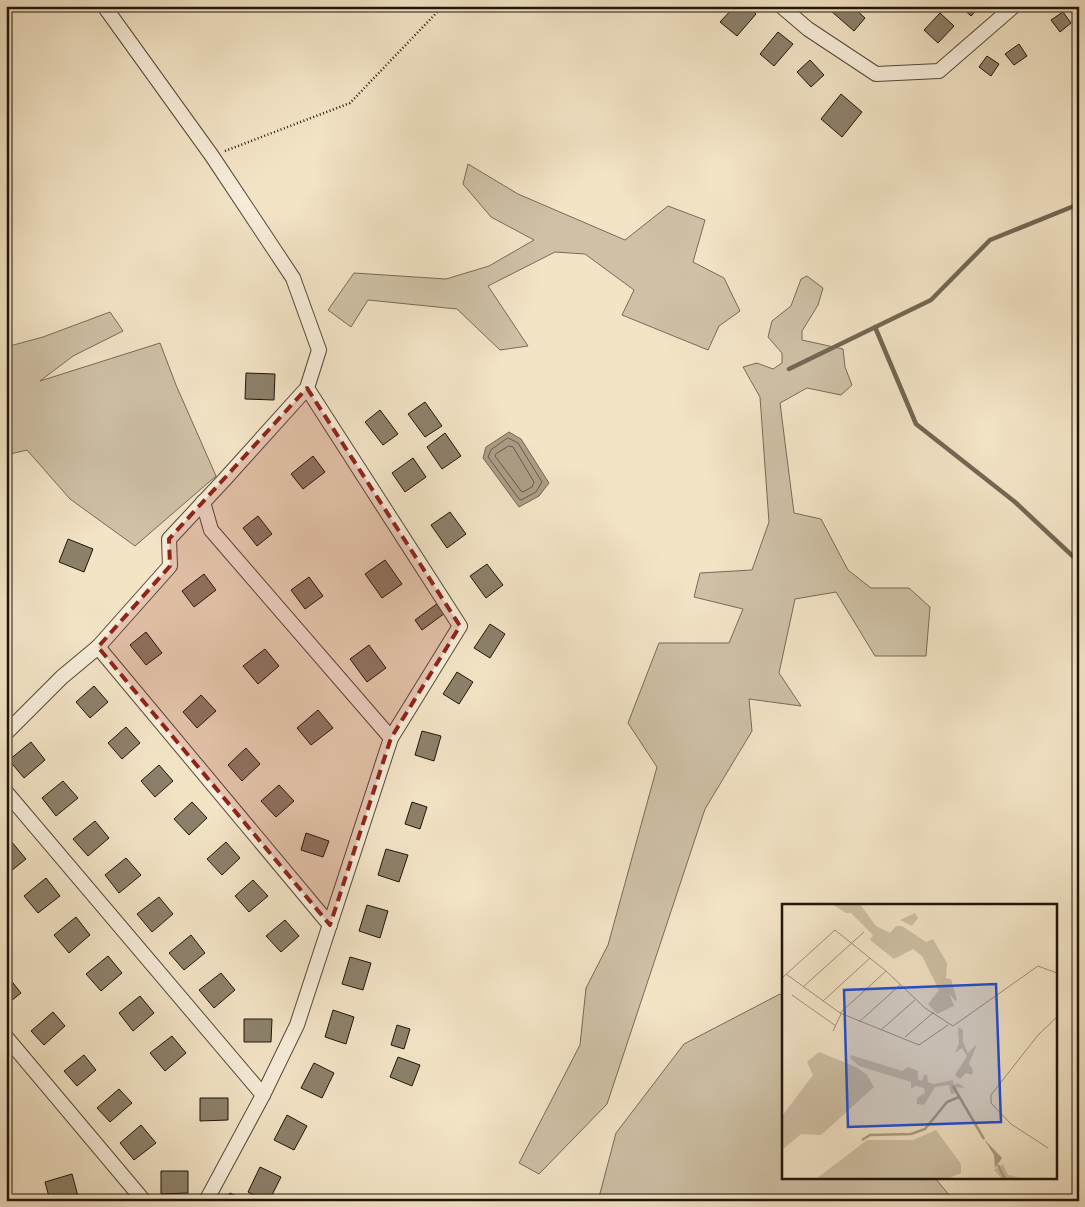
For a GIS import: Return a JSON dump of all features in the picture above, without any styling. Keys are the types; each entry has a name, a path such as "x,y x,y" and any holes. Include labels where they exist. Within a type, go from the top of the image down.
{"street":[{"path":"6,733 62,677 98,647 170,566 169,539 307,388 319,350 293,278 212,156 104,6"},
{"path":"781,6 808,29 876,74 939,71 1014,6"},
{"path":"206,1201 263,1095 297,1025 391,738 460,626 307,388"},
{"path":"203,502 211,530 391,738"},
{"path":"98,647 330,925"},
{"path":"6,792 263,1095"},
{"path":"6,1037 144,1201"}],"path":[{"path":"212,156 350,103 443,6"}],"highlighted area":[{"path":"307,388 460,626 391,738 330,925 98,647 170,566 169,539"}],"shaded area":[{"path":"468,164 518,194 625,240 668,206 705,220 693,262 724,278 740,311 719,326 708,350 622,315 634,290 585,254 555,252 488,286 528,346 500,350 457,309 368,300 351,327 328,310 354,273 446,279 489,266 534,240 491,217 463,184"},
{"path":"807,276 823,288 818,305 802,331 802,340 843,349 845,367 852,385 841,395 807,388 780,403 794,513 821,519 848,570 871,588 909,588 930,607 926,656 875,656 836,592 795,599 779,673 801,706 749,699 752,731 705,809 607,1104 539,1174 519,1163 580,1045 586,988 608,945 657,767 628,723 659,643 729,643 743,609 694,597 700,573 752,570 769,522 760,397 743,367 757,363 773,369 782,363 782,353 768,337 772,321 791,306 801,279"},
{"path":"110,312 123,331 73,356 40,381 160,343 176,385 216,476 135,546 70,499 27,450 6,455 6,347 43,337"},
{"path":"780,994 782,996 782,1180 937,1180 954,1201 598,1201 616,1133 684,1044"}],"water":[{"path":"509,432 521,439 549,483 539,496 519,507 483,458 486,447"}],"building":[{"path":"735,6 748,6 756,14 737,36 720,22"},
{"path":"834,6 852,6 865,18 854,31 831,11"},
{"path":"960,6 980,6 971,16"},
{"path":"1063,12 1071,23 1060,32 1051,20"},
{"path":"940,13 954,26 938,43 924,30"},
{"path":"778,32 793,44 774,66 760,54"},
{"path":"1019,44 1027,56 1014,65 1005,54"},
{"path":"987,56 999,64 991,76 979,67"},
{"path":"810,60 824,75 811,87 797,72"},
{"path":"841,94 862,112 842,137 821,119"},
{"path":"246,373 275,374 274,400 245,399"},
{"path":"425,402 442,426 425,437 408,414"},
{"path":"380,410 398,434 383,445 365,422"},
{"path":"445,433 461,456 442,469 427,447"},
{"path":"313,456 325,472 303,489 291,474"},
{"path":"413,458 426,477 405,492 392,473"},
{"path":"450,512 466,534 447,548 431,525"},
{"path":"258,516 272,534 257,546 243,528"},
{"path":"68,539 93,549 84,572 59,562"},
{"path":"6,540 11,559 6,560"},
{"path":"385,560 402,584 382,598 365,574"},
{"path":"487,564 503,585 486,598 470,576"},
{"path":"204,574 216,590 194,607 182,591"},
{"path":"309,577 323,596 305,609 291,590"},
{"path":"438,603 445,613 422,630 415,620"},
{"path":"490,624 505,634 490,658 474,648"},
{"path":"146,632 162,653 146,665 130,645"},
{"path":"369,645 386,668 367,682 350,659"},
{"path":"265,649 279,666 258,684 243,666"},
{"path":"457,672 473,682 459,704 443,694"},
{"path":"94,686 108,702 90,718 76,702"},
{"path":"201,695 216,711 197,728 183,712"},
{"path":"318,710 333,728 311,745 297,728"},
{"path":"126,727 140,743 122,759 108,743"},
{"path":"422,731 441,736 434,761 415,755"},
{"path":"31,742 45,760 24,778 9,760"},
{"path":"246,748 260,764 242,781 228,765"},
{"path":"159,765 173,781 155,797 141,781"},
{"path":"63,781 78,798 56,816 42,798"},
{"path":"279,785 294,801 276,817 261,801"},
{"path":"192,802 207,818 189,835 174,819"},
{"path":"412,802 427,807 420,829 405,824"},
{"path":"95,821 109,838 88,856 73,839"},
{"path":"306,833 329,841 323,857 301,850"},
{"path":"11,841 26,859 6,875 6,845"},
{"path":"226,842 240,858 222,875 207,859"},
{"path":"386,849 408,855 399,882 378,875"},
{"path":"126,858 141,875 119,893 105,875"},
{"path":"46,878 60,896 38,913 24,896"},
{"path":"253,880 268,896 249,912 235,896"},
{"path":"159,897 173,914 152,932 137,914"},
{"path":"367,905 388,911 380,938 359,931"},
{"path":"76,917 90,935 69,953 54,935"},
{"path":"285,920 299,936 281,952 266,936"},
{"path":"191,935 205,953 184,970 169,953"},
{"path":"108,956 122,973 101,991 86,974"},
{"path":"350,957 371,963 363,990 342,984"},
{"path":"221,973 235,990 214,1008 199,990"},
{"path":"9,978 21,993 6,1005 6,980"},
{"path":"140,996 154,1013 133,1031 119,1013"},
{"path":"333,1010 354,1017 346,1044 325,1037"},
{"path":"53,1012 65,1026 44,1045 31,1031"},
{"path":"244,1019 272,1019 271,1042 244,1042"},
{"path":"397,1025 410,1029 404,1049 391,1045"},
{"path":"172,1036 186,1053 165,1071 150,1053"},
{"path":"84,1055 96,1070 77,1086 64,1071"},
{"path":"398,1057 420,1065 412,1086 390,1077"},
{"path":"314,1063 334,1073 322,1098 301,1088"},
{"path":"119,1089 132,1103 110,1122 97,1108"},
{"path":"200,1098 228,1098 228,1120 200,1121"},
{"path":"287,1115 307,1126 294,1150 274,1140"},
{"path":"141,1125 156,1143 134,1160 120,1143"},
{"path":"260,1167 281,1177 269,1201 265,1201 248,1192"},
{"path":"161,1171 188,1171 188,1193 161,1194"},
{"path":"72,1174 78,1196 60,1201 50,1201 45,1182"},
{"path":"230,1193 247,1201 226,1201"}],"waterway":[{"path":"789,369 931,300 990,240 1079,204"},
{"path":"875,327 916,424 1015,502 1079,562"}]}
